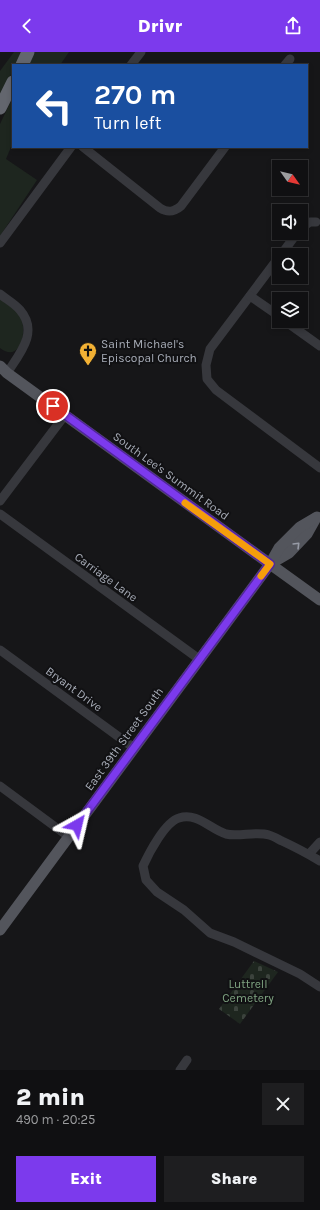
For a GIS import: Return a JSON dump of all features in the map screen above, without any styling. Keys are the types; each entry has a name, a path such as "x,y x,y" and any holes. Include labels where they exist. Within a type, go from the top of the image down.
{"highway":[{"path":"22,64 28,52"},
{"path":"0,108 12,84"}],"main road":[{"name":"South Lee's Summit Road","path":"2,369 320,600"},
{"name":"East 39th Street South","path":"2,925 69,837 270,564 279,548 300,527 318,515"}],"street":[{"path":"132,64 141,52"},
{"path":"0,243 69,148"},
{"path":"84,148 165,211 175,211 181,206 224,148"},
{"path":"308,223 316,222"},
{"path":"272,267 210,349 206,365 207,379 216,390 320,468"},
{"path":"0,294 20,310 25,318 28,330 25,345 2,369"},
{"path":"250,296 272,311"},
{"path":"295,328 320,346"},
{"path":"0,501 65,414"},
{"name":"Carriage Lane","path":"0,514 199,659"},
{"name":"Bryant Drive","path":"0,650 134,748"},
{"path":"0,786 69,837"},
{"path":"320,861 269,834 227,834 214,829 201,820 189,816 177,818 167,827 151,849 142,866 146,880 157,892 184,910 210,933 241,945 300,974 320,987"},
{"path":"309,854 320,842"},
{"path":"180,1070 187,1060"}],"green space":[{"path":"14,52 22,52 16,64 12,64 12,72 0,97 0,71"},
{"path":"35,52 69,52 61,64 29,64"},
{"path":"12,99 12,144 6,159 37,180 0,236 0,124"},
{"path":"0,299 16,311 22,322 23,336 21,343 18,349 13,352 7,352 0,348"},
{"name":"Luttrell Cemetery","path":"254,961 278,972 240,1024 219,1009"}],"slow traffic":[{"path":"185,503 270,564 261,576"}],"place":[{"name":"Saint Michael's Episcopal Church","path":"88,366"}],"route":[{"path":"53,406 270,564 77,825"}]}
